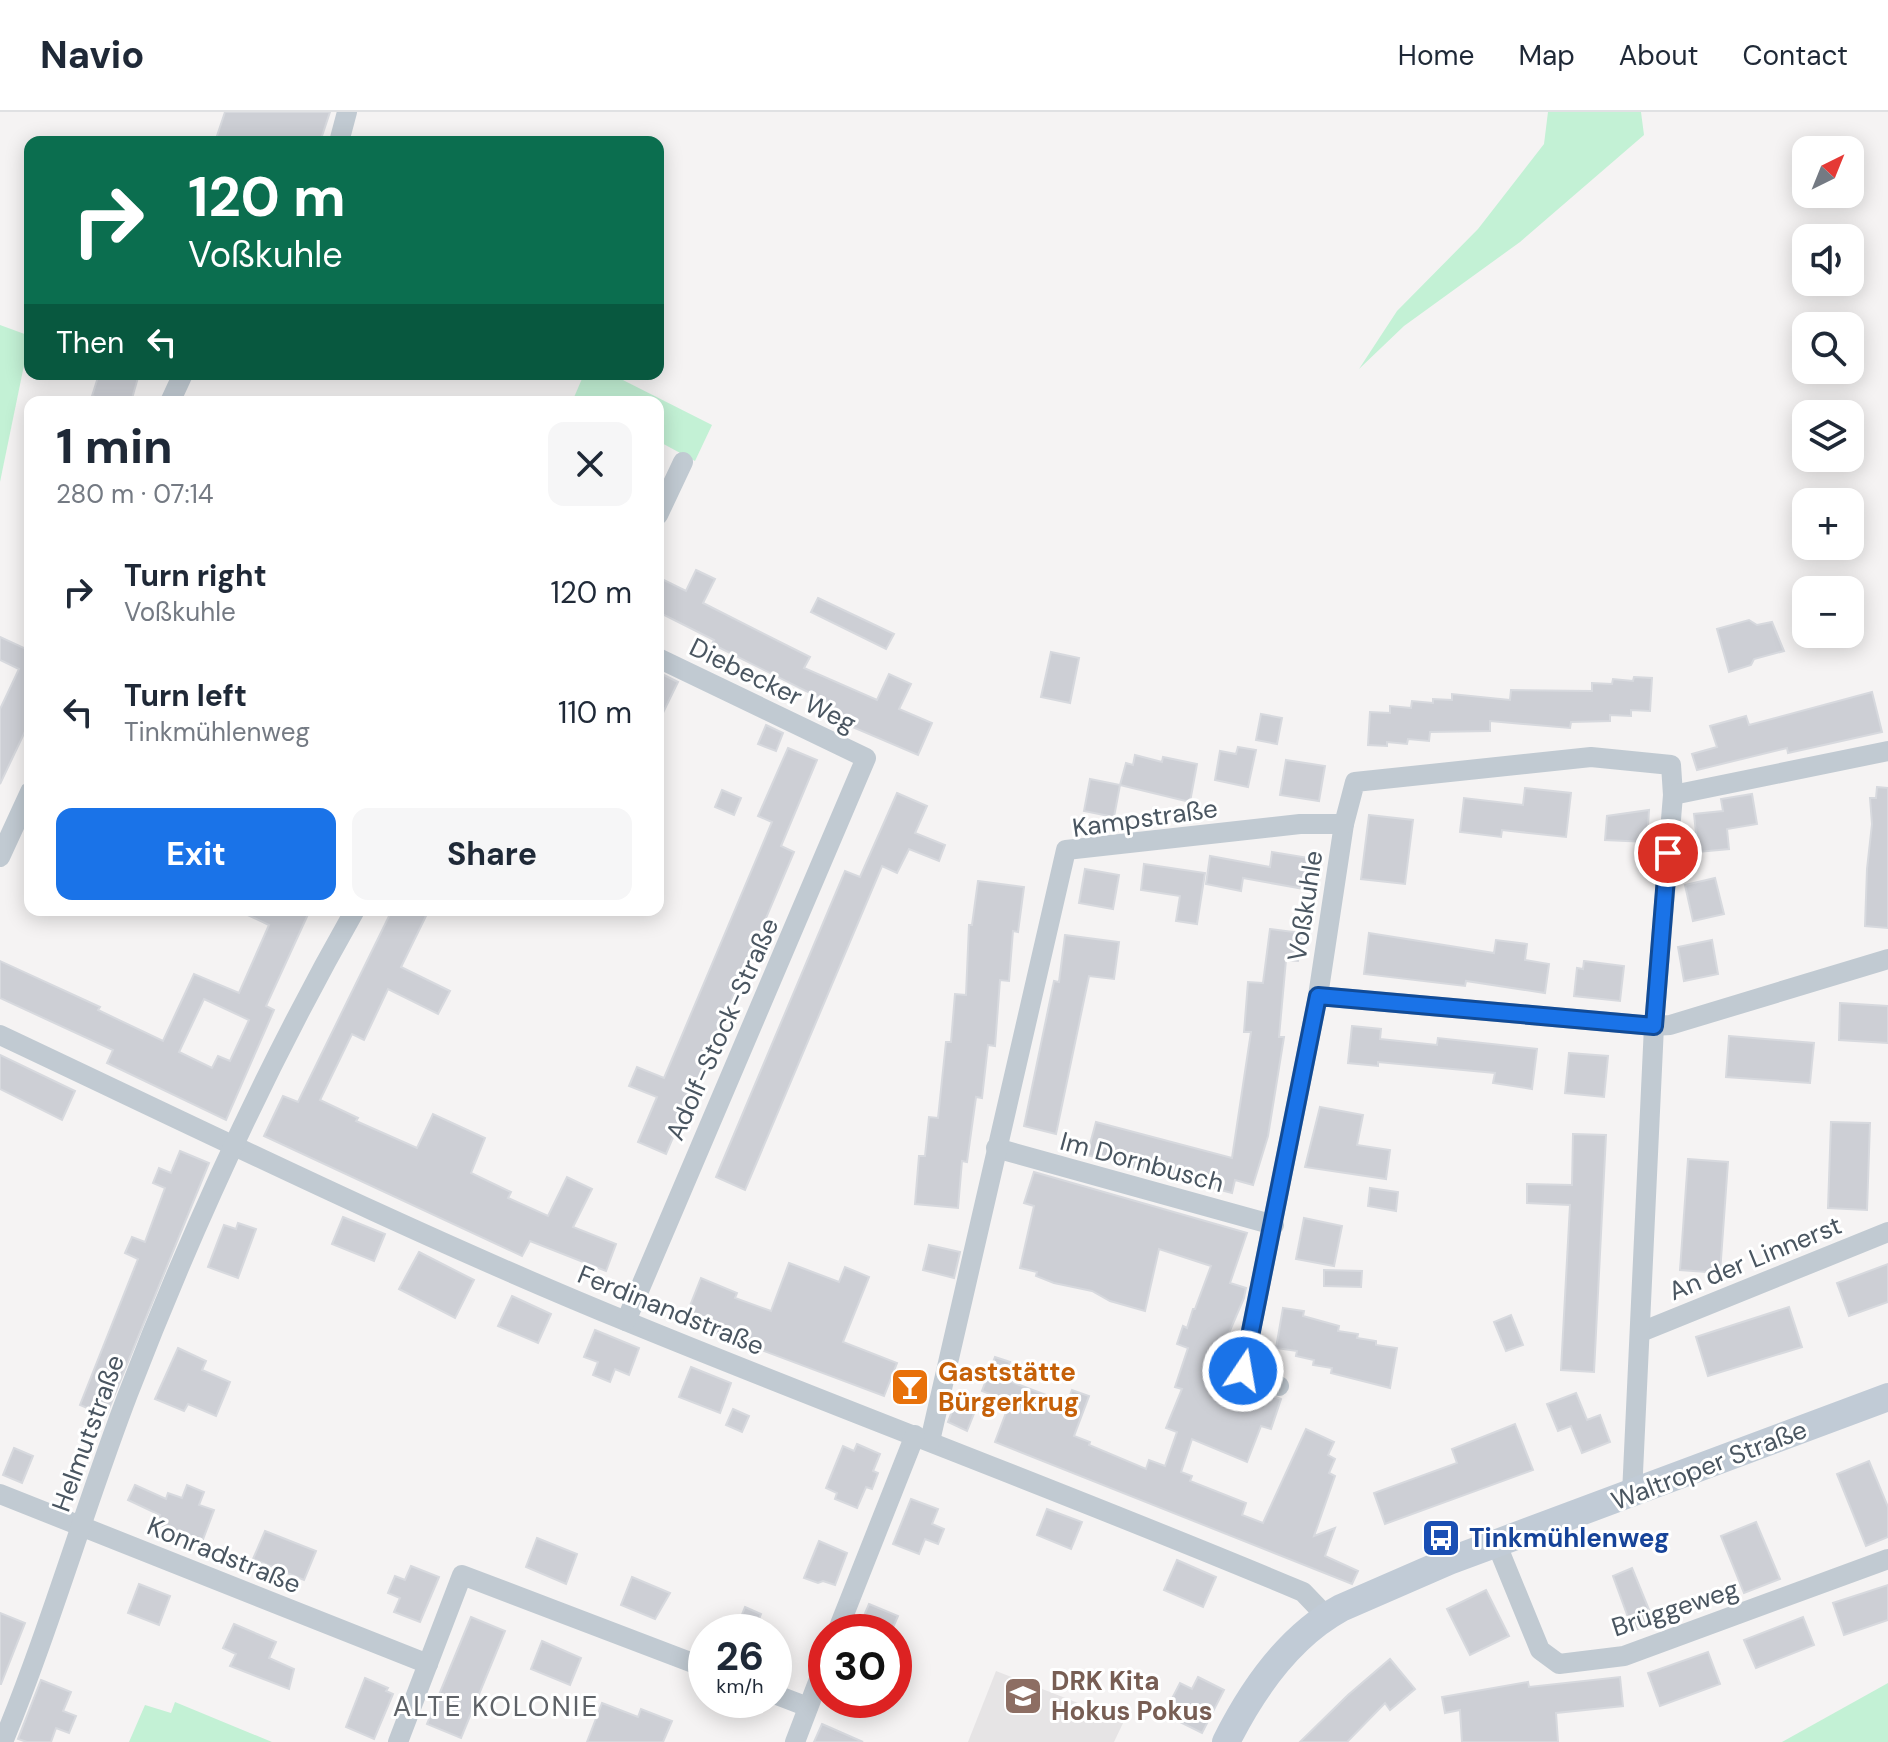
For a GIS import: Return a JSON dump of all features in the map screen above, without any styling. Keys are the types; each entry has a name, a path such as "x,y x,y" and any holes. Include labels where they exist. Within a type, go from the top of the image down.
{"main road":[{"name":"Waltroper Straße","path":"1226,1742 1245,1705 1264,1678 1293,1645 1326,1616 1449,1561 1888,1397"}],"street":[{"path":"341,136 347,112"},
{"path":"664,502 683,462"},
{"name":"Diebecker Weg","path":"664,661 866,758"},
{"path":"1673,795 1888,751"},
{"path":"1344,824 1355,782 1591,757 1671,765 1673,795 1654,1026 1632,1494"},
{"name":"Adolf-Stock-Straße","path":"626,1321 866,758"},
{"path":"0,857 24,805"},
{"name":"Kampstraße","path":"845,1614 922,1438 996,1148 1066,850 1300,824 1344,824"},
{"name":"Voßkuhle","path":"1279,1386 1243,1371 1318,996 1344,824"},
{"name":"Helmutstraße","path":"3,1742 31,1674 129,1393 232,1146 352,916"},
{"name":"Voßkuhle","path":"1318,996 1670,1025 1888,959"},
{"name":"Ferdinandstraße","path":"0,1035 232,1146 626,1321 1303,1592 1326,1616"},
{"name":"Im Dornbusch","path":"996,1148 1274,1225"},
{"name":"An der Linnerst","path":"1641,1332 1888,1232"},
{"name":"Konradstraße","path":"0,1494 428,1664"},
{"name":"Brüggeweg","path":"1497,1545 1540,1650 1559,1664 1624,1656 1888,1559"},
{"path":"398,1742 462,1575 688,1661"},
{"path":"792,1701 808,1707 795,1742"}],"shaded area":[{"name":"DRK Kita Hokus Pokus","path":"996,1671 1124,1721 1114,1742 968,1742"}],"green space":[{"path":"1548,112 1641,112 1644,135 1520,242 1404,326 1359,369 1397,311 1478,229 1544,144"},
{"path":"0,325 24,334 24,365 0,482"},
{"path":"581,380 623,380 655,396 575,396"},
{"path":"664,401 712,425 695,461 664,444"},
{"path":"1888,1683 1888,1742 1782,1742"},
{"path":"175,1702 272,1742 129,1742 145,1705 171,1713"}],"building":[{"path":"225,112 330,112 322,136 217,136"},
{"path":"97,380 137,380 133,396 92,396"},
{"path":"696,570 715,579 703,603 810,657 804,668 877,700 889,674 911,684 899,709 932,723 918,755 829,717 834,705 712,644 714,640 664,615 664,580 686,591"},
{"path":"818,598 894,634 886,649 811,612"},
{"path":"1749,620 1757,625 1772,622 1784,651 1754,659 1751,665 1729,672 1717,629"},
{"path":"0,637 24,648 24,734 0,784 0,709 19,669 0,660"},
{"path":"1051,652 1079,658 1070,703 1041,697"},
{"path":"664,675 678,682 664,711"},
{"path":"1634,677 1652,678 1650,711 1631,710 1631,716 1610,715 1610,721 1571,722 1570,728 1490,721 1490,731 1430,732 1429,741 1408,739 1407,744 1387,742 1387,746 1368,745 1370,712 1390,713 1390,706 1411,708 1412,701 1433,703 1433,699 1452,700 1452,694 1510,700 1511,690 1592,691 1592,683 1612,684 1613,679 1633,681"},
{"path":"1872,692 1882,732 1788,753 1787,748 1697,770 1692,754 1717,747 1710,726 1746,716 1749,725"},
{"path":"1261,714 1282,718 1277,744 1256,740"},
{"path":"766,725 783,733 776,751 758,744"},
{"path":"1238,747 1256,750 1248,787 1215,780 1220,751 1236,754"},
{"path":"788,748 817,760 781,846 794,852 666,1154 638,1142 657,1097 629,1086 637,1067 664,1078 772,822 758,816"},
{"path":"1135,755 1162,762 1163,757 1197,764 1190,802 1120,785 1126,763 1133,765"},
{"path":"1286,760 1325,766 1319,801 1280,795"},
{"path":"1090,779 1120,785 1114,817 1084,811"},
{"path":"1877,787 1888,788 1888,928 1865,926 1872,824 1870,798 1876,798"},
{"path":"1525,788 1571,793 1566,837 1502,830 1501,837 1460,832 1464,798 1523,805"},
{"path":"722,790 741,798 734,815 715,807"},
{"path":"897,793 927,806 915,833 945,845 939,861 909,849 897,873 882,866 745,1190 716,1177 845,871 860,877"},
{"path":"1752,794 1757,824 1727,829 1729,849 1698,852 1694,814 1723,811 1721,799"},
{"path":"1649,810 1647,842 1605,840 1607,816"},
{"path":"1369,815 1413,820 1405,884 1361,879"},
{"path":"1272,852 1309,858 1304,889 1243,878 1241,891 1206,884 1210,856 1270,867"},
{"path":"1144,864 1205,873 1197,924 1176,921 1180,896 1141,890"},
{"path":"1085,869 1119,875 1113,909 1079,903"},
{"path":"1715,878 1724,914 1693,921 1685,885"},
{"path":"978,881 1024,887 1018,932 1013,931 1009,981 1000,980 995,1046 988,1045 982,1098 976,1097 967,1162 962,1161 958,1208 915,1204 919,1156 925,1156 929,1117 938,1118 946,1042 951,1042 955,994 966,995 969,925 972,925"},
{"path":"250,916 307,916 266,1006 274,1010 226,1120 107,1063 113,1050 0,998 0,961 100,1007 98,1010 163,1041 194,974 239,993 269,925","holes":["204,999 249,1020 230,1061 218,1056 212,1068 179,1052"]},
{"path":"389,916 426,916 401,967 450,991 438,1014 388,989 364,1040 352,1034 320,1100 358,1118 356,1121 417,1148 433,1114 485,1138 471,1173 511,1192 508,1198 548,1216 567,1177 592,1189 573,1227 616,1244 606,1271 530,1241 522,1256 264,1136 283,1096 298,1102"},
{"path":"1270,929 1302,933 1298,961 1286,960 1279,1037 1284,1037 1268,1136 1253,1185 1235,1180 1232,1193 1087,1155 1096,1122 1232,1158 1251,1032 1244,1032 1248,982 1263,983"},
{"path":"1369,933 1494,953 1496,940 1527,944 1525,960 1549,964 1545,993 1466,981 1465,986 1364,974"},
{"path":"1065,935 1119,942 1114,979 1089,976 1056,1134 1024,1126 1054,981 1059,982"},
{"path":"1712,940 1718,974 1684,981 1678,947"},
{"path":"1584,961 1624,966 1620,1001 1574,996 1577,968 1583,969"},
{"path":"1840,1003 1888,1006 1888,1043 1839,1040"},
{"path":"1352,1026 1381,1029 1380,1039 1437,1045 1438,1038 1537,1049 1532,1089 1493,1083 1495,1073 1378,1062 1378,1066 1348,1063"},
{"path":"1729,1036 1814,1043 1810,1083 1726,1077"},
{"path":"1569,1053 1608,1056 1604,1097 1565,1093"},
{"path":"0,1055 75,1091 62,1120 0,1089"},
{"path":"1320,1107 1363,1115 1357,1145 1390,1150 1386,1179 1305,1167"},
{"path":"1831,1122 1870,1123 1867,1210 1828,1208"},
{"path":"1573,1134 1606,1135 1594,1372 1561,1370 1570,1205 1527,1203 1527,1184 1572,1185"},
{"path":"180,1151 209,1163 106,1416 80,1405 138,1259 125,1253 132,1237 145,1242 165,1188 153,1183 159,1168 171,1173"},
{"path":"1688,1159 1728,1162 1720,1273 1680,1270"},
{"path":"1034,1172 1247,1233 1230,1283 1246,1288 1244,1298 1226,1340 1223,1340 1212,1372 1281,1399 1271,1429 1261,1426 1247,1462 1192,1439 1181,1472 1192,1476 1190,1481 1246,1503 1242,1515 1263,1523 1306,1429 1334,1442 1328,1455 1335,1459 1329,1473 1335,1476 1314,1536 1335,1528 1325,1556 1358,1571 1352,1584 995,1442 1010,1402 982,1391 995,1357 1010,1362 1004,1379 1067,1403 1072,1390 1089,1396 1074,1436 1146,1469 1149,1460 1165,1466 1177,1432 1166,1428 1182,1389 1175,1387 1188,1348 1177,1344 1183,1326 1187,1328 1211,1266 1159,1249 1145,1311 1110,1301 1092,1291 1054,1283 1036,1276 1037,1272 1020,1268 1034,1206 1024,1203"},
{"path":"1370,1188 1398,1192 1396,1211 1368,1206"},
{"path":"343,1217 385,1234 374,1261 332,1244"},
{"path":"1304,1218 1342,1226 1334,1266 1296,1259"},
{"path":"238,1223 256,1229 238,1278 208,1267 224,1225 236,1229"},
{"path":"929,1245 960,1252 954,1278 923,1270"},
{"path":"419,1252 474,1280 455,1318 399,1289"},
{"path":"789,1263 839,1282 845,1267 869,1277 843,1342 897,1363 884,1396 684,1321 701,1278 737,1293 735,1298 771,1311"},
{"path":"1888,1264 1888,1302 1849,1316 1837,1283"},
{"path":"1324,1270 1362,1271 1361,1287 1324,1286"},
{"path":"512,1296 551,1314 538,1343 498,1326"},
{"path":"1789,1307 1802,1347 1708,1376 1696,1337"},
{"path":"1283,1308 1304,1311 1303,1316 1339,1326 1338,1331 1358,1334 1357,1338 1376,1341 1376,1345 1397,1348 1390,1388 1331,1373 1332,1368 1313,1365 1314,1360 1296,1356 1297,1351 1276,1348"},
{"path":"1511,1315 1523,1345 1506,1351 1494,1322"},
{"path":"595,1330 639,1348 629,1375 615,1369 610,1382 593,1375 598,1362 584,1357"},
{"path":"178,1348 206,1361 202,1370 230,1382 216,1416 188,1404 184,1411 155,1399"},
{"path":"691,1367 731,1383 720,1413 679,1397"},
{"path":"959,1393 979,1401 967,1431 948,1422"},
{"path":"1576,1393 1587,1420 1600,1415 1610,1442 1582,1453 1571,1426 1558,1431 1547,1404"},
{"path":"733,1409 749,1416 742,1432 726,1425"},
{"path":"1515,1424 1533,1470 1385,1524 1374,1493 1457,1463 1452,1449"},
{"path":"857,1444 880,1454 873,1471 878,1473 872,1489 866,1487 857,1508 835,1499 837,1493 826,1488 843,1446 854,1451"},
{"path":"14,1448 33,1456 22,1483 3,1475"},
{"path":"1869,1461 1888,1507 1888,1537 1866,1546 1837,1474"},
{"path":"135,1485 166,1499 168,1493 182,1498 187,1485 204,1492 199,1505 214,1510 202,1542 157,1524 160,1515 128,1500"},
{"path":"911,1499 938,1509 932,1524 944,1529 938,1544 925,1539 919,1554 893,1544"},
{"path":"1047,1509 1082,1522 1071,1549 1037,1535"},
{"path":"1756,1522 1780,1579 1744,1593 1721,1536"},
{"path":"265,1531 316,1551 304,1580 253,1559"},
{"path":"537,1538 577,1554 566,1584 526,1567"},
{"path":"819,1541 847,1553 835,1585 804,1578"},
{"path":"1177,1560 1216,1577 1203,1607 1164,1590"},
{"path":"411,1566 439,1577 420,1622 394,1612 400,1598 388,1593 395,1576 405,1580"},
{"path":"1632,1568 1654,1622 1633,1631 1613,1576"},
{"path":"632,1577 670,1593 655,1619 621,1605"},
{"path":"139,1584 170,1596 159,1625 128,1613"},
{"path":"1888,1585 1888,1620 1844,1635 1833,1603"},
{"path":"1486,1590 1509,1636 1470,1655 1447,1609"},
{"path":"869,1604 893,1614 865,1614"},
{"path":"745,1607 761,1614 742,1614"},
{"path":"0,1613 25,1623 1,1684 0,1684"},
{"path":"471,1617 505,1631 461,1738 427,1724"},
{"path":"1803,1617 1814,1645 1756,1668 1744,1640"},
{"path":"234,1624 276,1642 269,1658 294,1669 289,1689 230,1666 236,1654 223,1648"},
{"path":"542,1641 581,1658 570,1685 531,1669"},
{"path":"1708,1652 1720,1684 1660,1706 1648,1673"},
{"path":"1390,1659 1415,1689 1390,1710 1385,1703 1347,1742 1300,1742 1348,1695"},
{"path":"1198,1677 1224,1690 1202,1733 1164,1714 1180,1683 1192,1689"},
{"path":"1620,1677 1623,1706 1556,1713 1558,1742 1462,1742 1460,1710 1445,1713 1442,1697 1528,1682 1529,1687"},
{"path":"365,1678 388,1688 386,1691 393,1694 374,1739 346,1727"},
{"path":"41,1680 71,1692 63,1711 76,1716 69,1733 56,1728 51,1742 27,1742 18,1739"},
{"path":"602,1703 638,1717 641,1709 672,1721 663,1742 587,1742"},
{"path":"822,1724 863,1742 814,1742"}],"place":[{"name":"Gaststätte Bürgerkrug","path":"910,1387"},
{"name":"Tinkmühlenweg","path":"1441,1538"},
{"name":"DRK Kita Hokus Pokus","path":"1023,1696"}],"district":[{"name":"ALTE KOLONIE","path":"496,1706"}],"route":[{"path":"1243,1371 1318,996 1654,1026 1668,853"}]}
